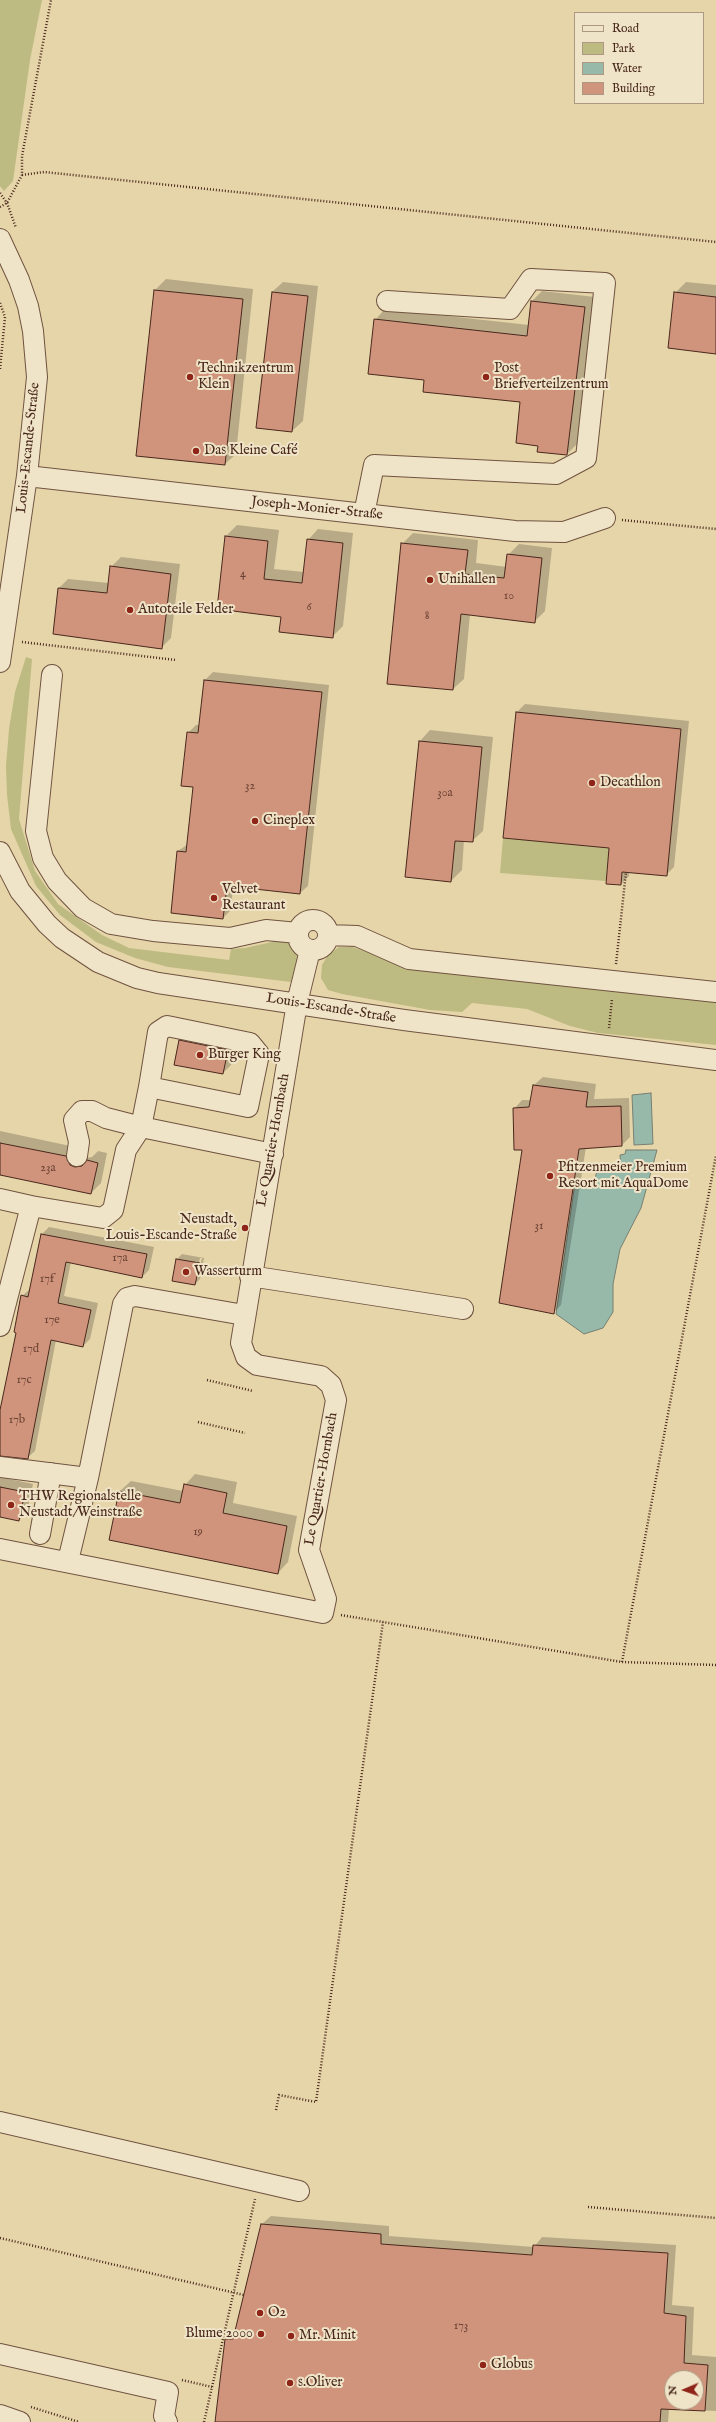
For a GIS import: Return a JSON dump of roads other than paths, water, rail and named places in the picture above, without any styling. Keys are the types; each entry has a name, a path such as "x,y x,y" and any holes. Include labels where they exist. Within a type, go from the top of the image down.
{"street":[{"name":"Louis-Escande-Straße","path":"0,239 19,280 28,306 35,350 36,398 27,476 0,662"},
{"path":"364,514 374,464 556,474 586,458 605,284 532,279 510,309 387,301"},
{"name":"Joseph-Monier-Straße","path":"27,476 515,531 564,532 606,518"},
{"path":"52,675 36,831 44,858 57,881 82,908 111,924 153,931 230,938 266,930 298,932"},
{"name":"Louis-Escande-Straße","path":"0,852 20,890 47,924 68,942 98,962 117,971 158,983 404,1020 716,1060"},
{"path":"298,932 306,922 314,920 323,923 328,935"},
{"path":"298,932 300,941 310,950 321,948 328,935"},
{"path":"328,935 356,936 409,959 716,992"},
{"name":"Le Quartier-Hornbach","path":"68,1561 322,1613 326,1599 309,1550 336,1400 332,1385 321,1376 257,1365 246,1356 240,1343 250,1276 273,1154 297,1003 310,950"},
{"path":"0,1199 31,1206 102,1218 113,1210 126,1150 141,1127 158,1032 167,1026 250,1043 259,1054 248,1107 149,1087"},
{"path":"77,1156 79,1142 74,1120 82,1111 92,1111 106,1118 141,1127 273,1154"},
{"path":"0,1326 31,1206"},
{"path":"250,1276 463,1309"},
{"path":"0,1549 68,1561 88,1478 123,1304 127,1298 135,1296 244,1315"},
{"path":"0,1467 88,1478"},
{"path":"40,1534 51,1473"},
{"path":"0,2122 299,2190"},
{"path":"0,2354 168,2392 164,2416 167,2422"},
{"path":"0,2415 24,2414"}],"water":[{"path":"651,1093 653,1144 634,1145 632,1095"},
{"path":"626,1150 657,1150 641,1208 620,1249 613,1284 613,1312 603,1328 584,1334 556,1314 575,1183 593,1186 597,1171 621,1170 620,1155 625,1154"}],"place":[{"name":"Technikzentrum Klein","path":"190,377"},
{"name":"Post Briefverteilzentrum","path":"486,377"},
{"name":"Das Kleine Café","path":"196,451"},
{"name":"Unihallen","path":"430,580"},
{"name":"Autoteile Felder","path":"130,610"},
{"name":"Decathlon","path":"592,783"},
{"name":"Cineplex","path":"255,821"},
{"name":"Velvet Restaurant","path":"214,898"},
{"name":"Burger King","path":"200,1055"},
{"name":"Pfitzenmeier Premium Resort mit AquaDome","path":"550,1176"},
{"name":"Neustadt, Louis-Escande-Straße","path":"245,1228"},
{"name":"Wasserturm","path":"186,1272"},
{"name":"THW Regionalstelle Neustadt/Weinstraße","path":"11,1505"},
{"name":"O2","path":"260,2313"},
{"name":"Blume 2000","path":"261,2334"},
{"name":"Mr. Minit","path":"291,2336"},
{"name":"Globus","path":"483,2365"},
{"name":"s.Oliver","path":"290,2383"}]}
